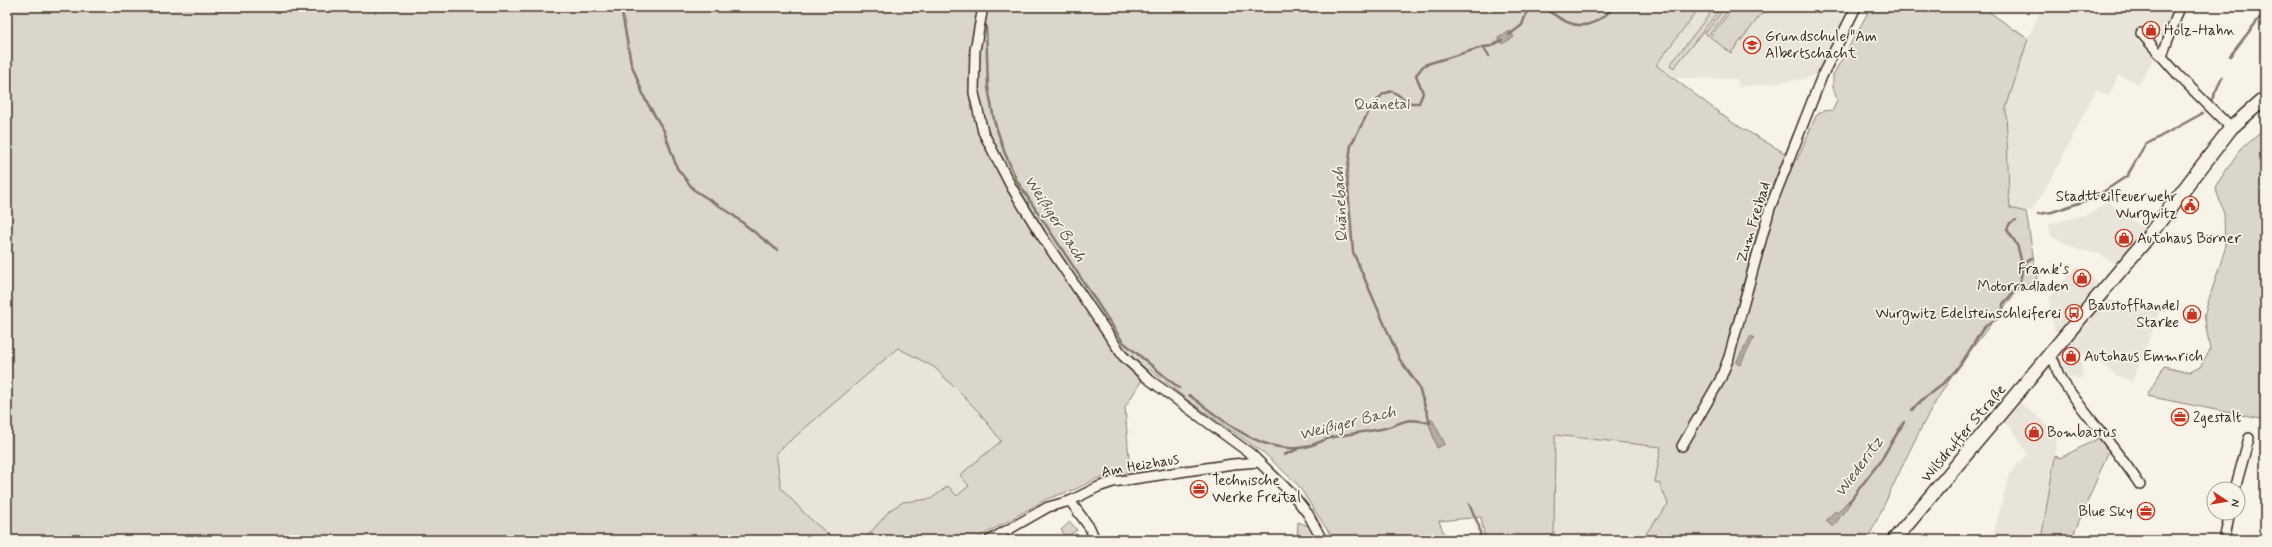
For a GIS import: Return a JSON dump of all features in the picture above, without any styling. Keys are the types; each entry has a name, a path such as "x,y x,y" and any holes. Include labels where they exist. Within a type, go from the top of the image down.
{"main road":[{"name":"Wilsdruffer Straße","path":"1894,540 2144,242 2231,128 2265,98"}],"street":[{"path":"983,7 975,50 974,93 983,132 1012,188 1036,229 1123,356 1147,378 1212,424 1260,462 1305,510 1322,540"},
{"name":"Zum Freibad","path":"1682,446 1720,380 1729,357 1770,208 1824,71 1856,7"},
{"path":"2162,56 2180,7"},
{"path":"2142,34 2231,128"},
{"path":"2053,350 2057,373 2080,407 2117,450 2140,485"},
{"path":"2237,481 2249,438"},
{"name":"Am Heizhaus","path":"990,540 1048,507 1070,501 1098,486 1113,482 1233,464 1260,462"},
{"path":"1070,501 1090,528 1095,540"},
{"path":"2224,540 2228,521"}],"shaded area":[{"name":"Grundschule \"Am Albertschacht","path":"1700,7 1847,7 1841,18 1842,25 1818,73 1805,79 1738,87 1737,79 1674,78 1656,65"},
{"path":"2042,7 2176,7 2163,37 2146,27 2137,40 2156,55 2139,84 2119,75 2109,96 2096,90 2053,176 2032,210 2026,212 2010,208 2006,108 2028,38"},
{"path":"1510,31 1514,37 1502,44 1498,38"},
{"path":"2108,201 2145,230 2116,265 2101,254 2078,250 2051,236 2049,224 2092,213"},
{"path":"2077,266 2098,283 2058,334 2054,330 2049,298"},
{"path":"2106,299 2160,311 2132,382 2116,375 2086,351 2080,358 2083,374 2080,379 2066,376 2061,354"},
{"path":"1751,336 1754,338 1740,365 1736,363"},
{"path":"898,348 934,367 979,412 1001,441 960,475 969,486 957,496 948,486 931,499 903,502 890,510 864,540 835,540 807,516 781,488 776,453"},
{"name":"Bombastus","path":"2019,402 2058,433 2041,540 1992,540 2010,473 2027,454 2014,431 2003,421"},
{"path":"1432,419 1445,444 1437,448 1428,421"},
{"path":"1554,435 1661,447 1660,484 1668,503 1641,540 1554,540"},
{"path":"1849,500 1851,502 1833,527 1826,521 1835,511 1837,513"}],"green space":[{"name":"Quänetal","path":"7,7 1700,7 1656,65 1733,123 1797,160 1816,116 1822,111 1833,110 1837,100 1833,87 1833,75 1871,7 1982,7 2028,39 2006,108 2009,194 2010,208 2026,212 2039,292 2020,287 1954,373 1935,403 1917,437 1867,540 1641,540 1668,504 1660,484 1655,482 1661,447 1555,435 1554,540 1485,540 1481,517 1439,521 1446,540 1334,540 1298,485 1264,453 1189,401 1149,369 1125,407 1130,472 1096,479 1076,489 1047,499 974,540 864,540 890,510 903,502 931,499 948,486 957,496 969,486 960,475 1001,441 979,412 934,367 898,348 776,453 781,488 807,516 835,540 7,540"},
{"path":"1715,7 1722,7 1674,68 1670,65"},
{"path":"1725,7 1731,7 1708,36 1705,33"},
{"path":"1734,7 1757,7 1763,12 1731,53 1710,37"},
{"path":"2265,129 2265,420 2147,396 2164,366 2190,372 2200,367 2210,350 2204,315 2225,249 2224,213 2215,187 2239,151"},
{"path":"2101,437 2110,448 2071,540 2041,540 2055,456 2060,458"},
{"path":"1070,522 1077,530 1066,537 1061,530"},
{"path":"1298,522 1311,527 1315,540 1297,540"}],"waterway":[{"path":"621,7 631,63 645,99 664,131 677,168 694,190 729,212 777,250"},
{"name":"Quänebach","path":"1509,35 1522,25 1527,11 1534,7"},
{"name":"Quänebach","path":"1540,7 1560,19 1581,25 1587,25 1599,20 1614,7"},
{"name":"Wiederitz","path":"2230,56 2265,11"},
{"name":"Weißiger Bach","path":"986,25 988,87 994,120 1004,151 1017,181 1123,342 1179,388"},
{"name":"Quänebach","path":"1430,422 1418,385 1400,360 1353,252 1347,175 1351,145 1371,107 1383,94 1392,91 1411,103 1419,103 1423,93 1416,75 1424,65 1483,47 1492,46 1502,40"},
{"path":"1483,47 1489,56"},
{"name":"Wiederitz","path":"2212,99 2222,78"},
{"name":"Wiederitz","path":"2038,214 2052,212 2094,198 2127,176 2145,145 2203,113"},
{"path":"1764,209 1794,134"},
{"name":"Wiederitz","path":"1912,410 1920,401 1952,375 1962,363 1982,330 1989,323 1999,317 2003,310 2003,304 2018,285 2021,279 2022,265 2017,245 2007,229 2010,223 2016,220"},
{"path":"1729,339 1759,229"},
{"path":"2021,265 2032,258"},
{"name":"Weißiger Bach","path":"1189,395 1226,423 1253,439 1283,448 1306,447 1330,438 1381,429 1413,420 1430,423"},
{"name":"Wiederitz","path":"1849,502 1881,460 1904,422"},
{"path":"1284,455 1298,449"},
{"name":"Quänebach","path":"1469,504 1479,526 1481,540"}],"place":[{"name":"Holz-Hahn","path":"2151,30"},
{"name":"Grundschule \"Am Albertschacht","path":"1752,45"},
{"name":"Stadtteilfeuerwehr Wurgwitz","path":"2190,205"},
{"name":"Autohaus Börner","path":"2124,238"},
{"name":"Frank's Motorradladen","path":"2082,278"},
{"name":"Wurgwitz Edelsteinschleiferei","path":"2074,313"},
{"name":"Baustoffhandel Starke","path":"2192,314"},
{"name":"Autohaus Emmrich","path":"2071,356"},
{"name":"2gestalt","path":"2180,417"},
{"name":"Bombastus","path":"2034,432"},
{"name":"Technische Werke Freital","path":"1199,489"},
{"name":"Blue Sky","path":"2146,511"}]}
